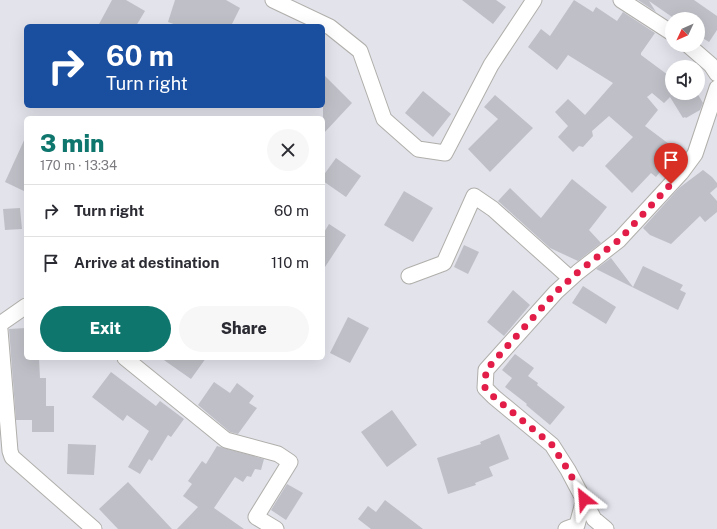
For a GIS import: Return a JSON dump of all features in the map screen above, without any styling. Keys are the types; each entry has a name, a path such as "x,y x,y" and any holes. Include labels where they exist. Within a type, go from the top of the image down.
{"street":[{"path":"273,0 324,24"},
{"path":"325,25 360,51 384,119 418,149 445,153 491,65 534,0"},
{"path":"621,0 665,28"},
{"path":"697,52 715,67"},
{"path":"606,529 594,519 568,470 552,445 485,388 486,370 556,292 570,278 619,240 681,173 695,154 717,88"},
{"path":"409,276 444,263 474,196 493,209 570,278"},
{"path":"0,324 24,307"},
{"path":"0,330 10,451 12,457 94,529"},
{"path":"126,360 226,440 278,454 290,462 256,517 276,529"},
{"path":"566,529 577,525 584,499"}],"building":[{"path":"112,0 126,0 145,11 137,24 99,24"},
{"path":"175,0 226,0 240,8 232,24 174,24 168,22"},
{"path":"462,0 496,0 506,7 493,24"},
{"path":"574,0 593,12 596,7 617,21 623,12 655,33 641,55 665,73 665,100 667,100 664,103 652,93 647,97 658,110 645,126 677,150 656,177 651,173 632,193 605,166 633,137 609,116 592,131 593,136 583,147 579,146 573,152 558,137 568,126 555,112 568,99 585,115 613,83 568,55 557,70 528,47 541,29 550,36"},
{"path":"638,0 694,0 717,16 717,30 709,42 705,39 705,12 665,12 649,1 656,12"},
{"path":"325,76 352,103 325,132 325,116 323,116 323,108 325,108"},
{"path":"423,91 451,114 433,137 405,113"},
{"path":"495,95 533,128 490,172 468,149 498,119 484,107"},
{"path":"672,100 701,100 703,103 700,110 686,118 683,118"},
{"path":"24,140 24,191 5,182"},
{"path":"336,158 361,176 346,197 325,182 325,173"},
{"path":"703,170 717,183 717,187 710,193 717,201 717,212 705,222 700,216 671,244 650,235 643,228 679,188"},
{"path":"572,179 607,207 589,230 601,243 578,261 550,248 498,201 510,188 541,218"},
{"path":"404,191 433,208 413,242 384,225"},
{"path":"20,208 22,229 5,230 3,209"},
{"path":"329,224 346,235 325,267 325,231"},
{"path":"464,245 479,252 468,274 454,267"},
{"path":"611,258 633,287 643,266 683,285 680,290 686,293 678,310 596,269"},
{"path":"583,286 616,307 606,324 572,303"},
{"path":"513,290 530,305 504,336 487,322"},
{"path":"348,317 369,328 350,363 330,353"},
{"path":"24,328 24,360 39,360 40,378 46,378 46,406 54,406 54,432 32,432 32,420 16,420 9,329"},
{"path":"515,354 534,368 528,376 565,407 550,425 526,405 527,404 505,387 512,378 502,370"},
{"path":"164,360 205,360 191,379"},
{"path":"111,372 156,406 160,401 184,419 171,437 168,435 152,461 149,459 140,474 128,467 149,431 127,415 123,421 92,397"},
{"path":"214,382 230,393 237,383 254,396 249,403 257,408 238,434 230,432 198,405"},
{"path":"392,410 417,445 387,467 361,432"},
{"path":"499,434 509,459 489,467 493,476 475,483 476,485 448,494 437,458 481,444 480,442"},
{"path":"68,444 96,445 94,475 67,474"},
{"path":"217,446 264,459 261,470 255,469 251,477 247,476 243,482 235,477 214,508 244,529 177,529 198,507 183,496 192,484 188,481 202,461 206,464"},
{"path":"128,482 172,529 118,529 99,509"},
{"path":"287,484 303,493 286,520 271,510"},
{"path":"385,500 423,529 371,529 358,519 368,506 376,512"}],"route":[{"path":"584,499 552,445 485,388 486,370 556,292 578,272 619,240 671,184"}]}
